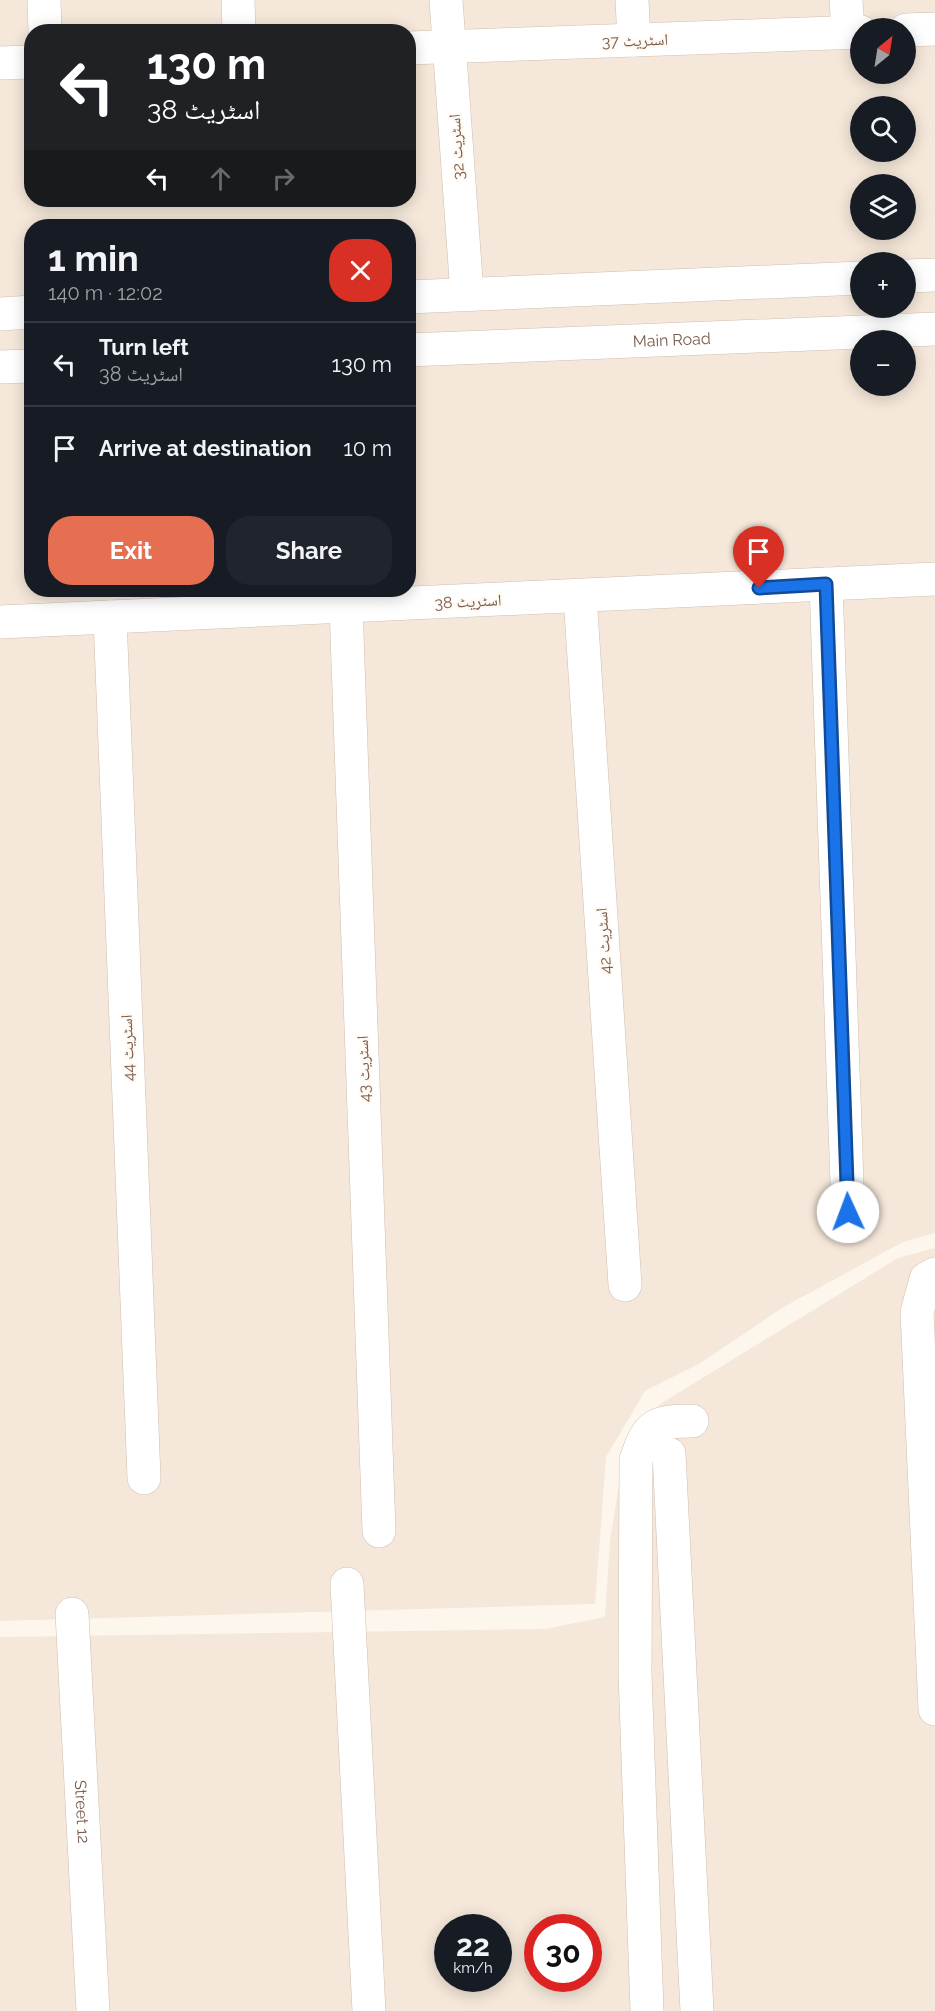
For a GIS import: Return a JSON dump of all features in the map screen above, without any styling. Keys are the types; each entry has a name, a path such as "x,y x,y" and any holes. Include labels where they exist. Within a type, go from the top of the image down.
{"street":[{"path":"44,0 45,24"},
{"path":"238,0 239,24"},
{"name":"اسٹریٹ 32","path":"446,0 467,294"},
{"path":"632,0 634,40"},
{"path":"846,0 850,18"},
{"path":"916,30 935,29"},
{"name":"اسٹریٹ 37","path":"416,48 850,32"},
{"path":"0,63 24,62"},
{"path":"916,276 935,275"},
{"path":"416,297 850,278"},
{"path":"0,314 24,312"},
{"name":"Main Road","path":"416,350 935,329"},
{"path":"0,367 24,366"},
{"name":"اسٹریٹ 38","path":"0,622 935,579"},
{"path":"826,584 848,1212"},
{"name":"اسٹریٹ 42","path":"580,596 625,1285"},
{"name":"اسٹریٹ 43","path":"346,606 379,1531"},
{"name":"اسٹریٹ 44","path":"110,617 144,1478"},
{"path":"935,1274 926,1279 917,1312 935,1709"},
{"path":"647,2011 635,1673 636,1460 644,1436 663,1421 692,1421"},
{"path":"669,1454 697,2011"},
{"path":"346,1584 369,2011"},
{"name":"Street 12","path":"72,1614 93,2011"},
{"path":"635,1673 680,1675"}],"shaded area":[{"path":"0,0 935,0 935,1233 903,1242 782,1308 699,1364 645,1391 606,1457 595,1604 0,1621"},
{"path":"935,1248 935,2011 0,2011 0,1637 545,1629 605,1617 610,1541 622,1466 660,1404 898,1258"}],"route":[{"path":"759,588 826,584 848,1212"}]}
